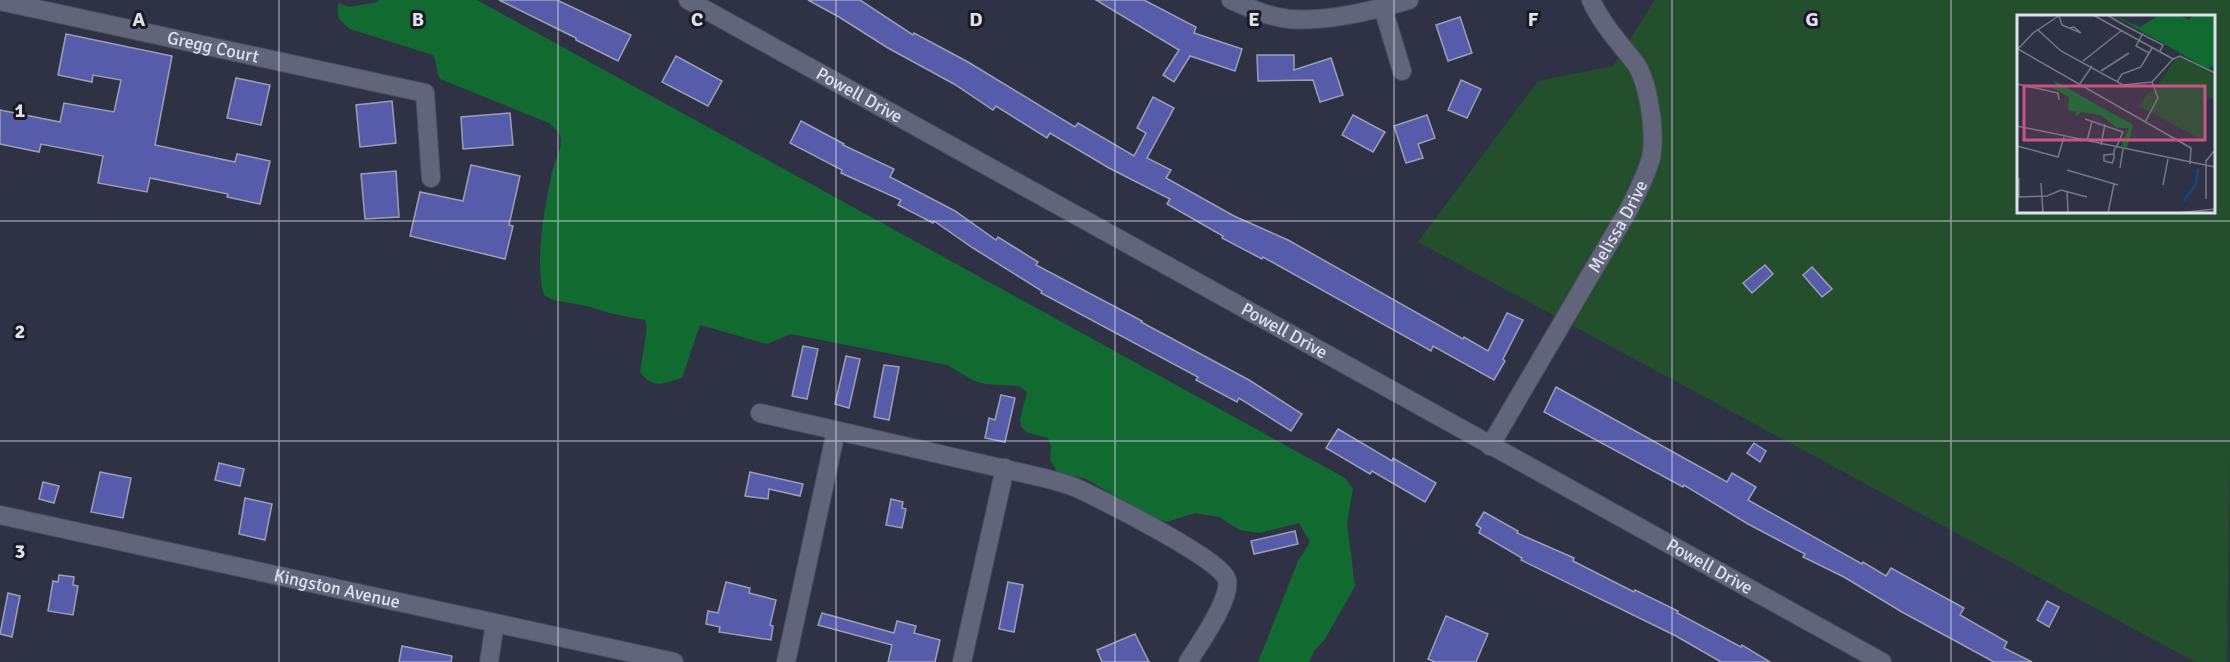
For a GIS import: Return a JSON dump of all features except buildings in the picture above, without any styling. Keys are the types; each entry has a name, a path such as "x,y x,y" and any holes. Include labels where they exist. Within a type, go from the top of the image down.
{"street":[{"name":"Powell Drive","path":"688,0 1882,662"},
{"path":"1231,0 1257,11 1288,19 1333,16 1383,8 1409,0"},
{"name":"Melissa Drive","path":"1490,446 1629,209 1643,182 1652,156 1652,124 1648,96 1637,66 1598,16 1591,0"},
{"name":"Gregg Court","path":"0,1 425,93 430,178"},
{"path":"1383,8 1402,72"},
{"path":"759,413 1005,468 1076,488 1147,524 1222,570 1227,579 1227,591 1221,605 1188,662"},
{"path":"786,662 836,432"},
{"path":"962,662 1005,468"},
{"name":"Kingston Avenue","path":"0,515 674,662"},
{"path":"489,662 495,623"}],"green space":[{"path":"379,0 477,0 1345,478 1353,489 1347,523 1355,586 1325,639 1314,651 1309,662 1258,662 1298,561 1310,542 1299,523 1259,533 1240,530 1219,517 1195,513 1167,522 1148,515 1086,479 1057,472 1050,459 1051,446 1048,438 1029,433 1021,427 1020,419 1027,392 1019,386 985,384 974,381 947,365 791,334 767,344 700,325 682,378 659,384 645,378 640,372 647,327 645,320 553,300 544,295 541,282 540,251 546,201 561,145 559,133 549,123 440,79 433,55 350,29 339,18 339,3 349,7"},
{"path":"1655,0 2230,0 2230,453 2227,662 2195,662 1418,242 1538,81 1613,66"}]}
